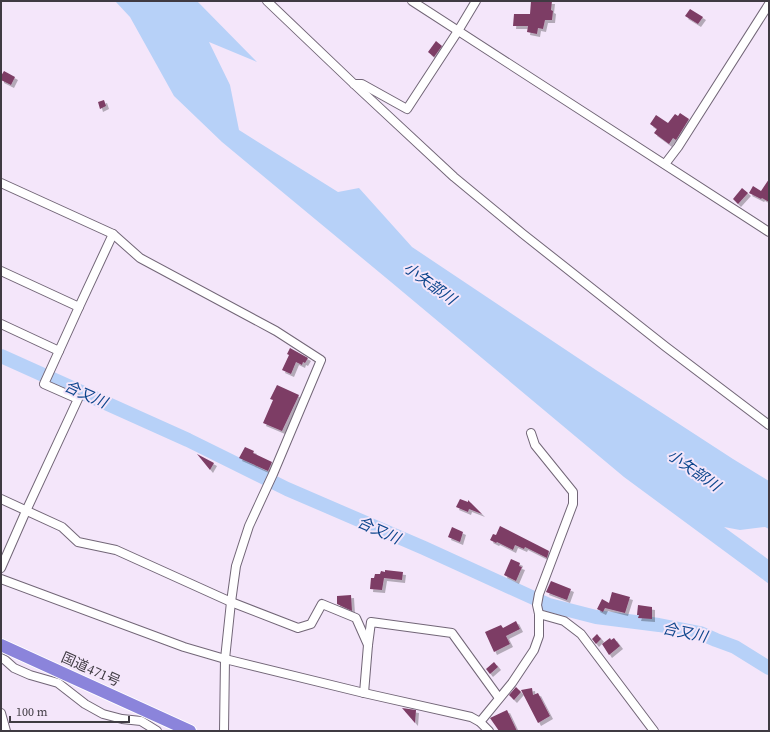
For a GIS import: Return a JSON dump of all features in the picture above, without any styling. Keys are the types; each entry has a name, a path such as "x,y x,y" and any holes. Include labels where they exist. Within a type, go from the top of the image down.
{"highway":[{"name":"国道471号","path":"1,645 190,731"}],"street":[{"path":"267,1 454,177 523,234 769,425"},
{"path":"412,1 769,232"},
{"path":"354,84 362,84 408,108 458,32 476,1"},
{"path":"665,164 769,4"},
{"path":"1,183 113,234 140,258 276,331 321,360 249,526 236,566 225,659 224,731"},
{"path":"1,568 78,400 44,384 113,234"},
{"path":"1,271 79,307"},
{"path":"1,324 59,351"},
{"path":"480,722 512,683 534,650 539,636 539,614 537,606 539,594 572,504 573,492 535,445 531,433"},
{"path":"1,499 62,527 78,542 116,550 231,602 298,628 311,624 322,604 356,618 368,646"},
{"path":"1,579 184,647 225,659 364,693 471,717 480,722 489,731"},
{"path":"539,614 564,622 581,634 654,731"},
{"path":"364,693 371,622 452,633 499,698"},
{"path":"1,658 14,668 30,675 58,683 85,704 102,714 122,719 141,721 157,731"},
{"path":"1,713 6,731"}],"water":[{"name":"小矢部川","path":"115,1 197,1 257,62 209,42 230,85 239,130 338,192 359,188 412,247 596,370 769,481 769,529 765,527 740,530 724,527 769,560 769,584 624,477 222,142 174,96 130,17"}],"building":[{"path":"531,1 552,1 552,20 545,20 543,29 538,28 537,34 527,32 528,26 513,26 514,14 530,14"},
{"path":"690,9 703,17 698,24 685,16"},
{"path":"436,41 442,46 434,57 428,52"},
{"path":"4,71 15,77 11,85 1,80 1,76"},
{"path":"104,100 106,106 100,109 98,102"},
{"path":"680,113 689,119 676,140 673,138 669,144 654,133 657,129 650,124 656,115 668,123 675,114 678,116"},
{"path":"769,179 769,202 749,193 753,186 761,191"},
{"path":"742,188 748,193 738,204 733,199"},
{"path":"290,348 308,358 302,365 296,362 291,374 282,370 289,355 287,354"},
{"path":"277,385 299,395 282,431 263,423 273,400 270,399"},
{"path":"245,447 254,451 253,453 272,462 268,471 239,458"},
{"path":"197,454 214,463 210,470"},
{"path":"460,499 468,502 468,500 482,514 469,509 468,512 456,507"},
{"path":"500,526 549,551 547,558 525,547 524,549 515,545 513,550 490,540 493,534 496,535"},
{"path":"452,527 463,532 460,542 448,537"},
{"path":"511,559 520,563 519,566 522,567 516,581 504,575"},
{"path":"385,570 403,572 402,580 384,578 382,590 370,589 371,578 374,578 375,574 380,574 381,571 385,572"},
{"path":"551,581 571,589 567,600 546,592"},
{"path":"612,592 630,597 625,613 605,608 603,612 597,609 602,599 609,603"},
{"path":"351,595 352,611 337,604 337,596"},
{"path":"638,605 652,607 652,619 638,618"},
{"path":"516,621 520,629 506,636 510,644 494,652 485,632 501,625 503,628"},
{"path":"597,634 601,639 596,644 592,639"},
{"path":"610,638 611,640 614,638 620,646 609,655 602,644"},
{"path":"494,662 498,667 490,674 486,669"},
{"path":"516,687 521,692 514,700 509,695"},
{"path":"532,688 533,695 538,693 550,716 538,723 521,690"},
{"path":"402,708 416,710 415,723"},
{"path":"507,710 517,731 499,731 490,718"}],"waterway":[{"name":"合又川","path":"1,356 188,440 287,489 424,548 549,605 596,617 659,625 700,633 735,647 769,668"}]}
